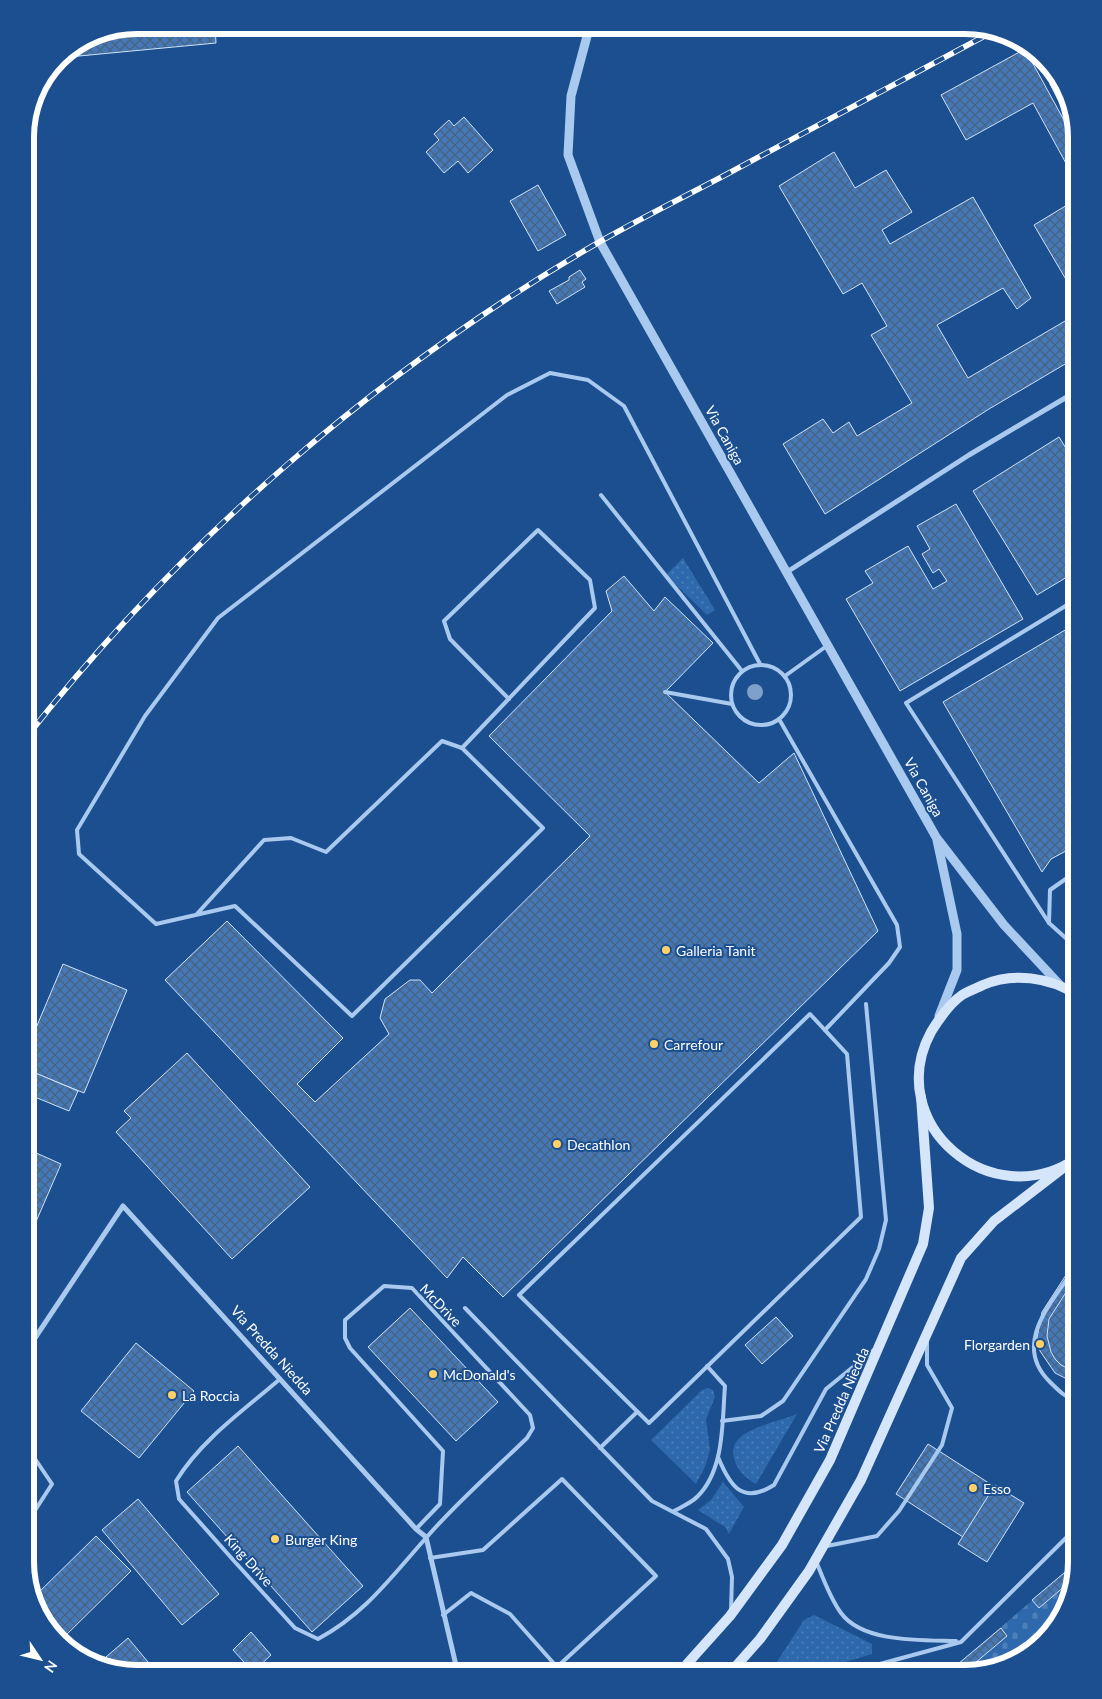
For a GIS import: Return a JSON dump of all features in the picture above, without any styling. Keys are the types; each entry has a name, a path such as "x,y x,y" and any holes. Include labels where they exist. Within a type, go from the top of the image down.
{"main road":[{"name":"Via Predda Niedda","path":"686,1665 730,1616 782,1545 803,1508 830,1460 923,1244 929,1198 920,1069 926,1043 939,1018 962,995 993,980 1027,977 1060,985 1068,989"},
{"path":"921,1097 932,1126 950,1150 974,1167 1004,1177 1034,1177 1063,1168"},
{"path":"736,1665 760,1639 815,1560 861,1480 961,1258 994,1221 1068,1164"}],"street":[{"name":"Via Caniga","path":"588,34 571,96 568,155 584,204 600,242 936,837 1004,925 1060,985"},
{"path":"787,572 969,455 1068,396"},
{"name":"Via Caniga","path":"936,837 958,934 957,970 939,1018"},
{"name":"Via Predda Niedda","path":"34,1340 123,1206 416,1529 426,1537"},
{"path":"426,1537 456,1665"}],"lane":[{"path":"196,915 264,840 291,838 326,852 442,741 462,748 543,828 352,1016 235,906 196,915 156,924 79,854 77,830 145,716 218,618 507,395 550,373 588,380 624,406 760,664"},
{"path":"601,495 742,671"},
{"path":"462,748 509,699 595,608 590,580 538,530 444,621 450,639 509,699"},
{"path":"1068,605 906,703 1049,923 1068,940"},
{"path":"785,676 828,645"},
{"path":"760,664 778,670 785,676 792,694 790,704 779,719 761,725 751,724 736,712 732,704 732,686 742,671 760,664"},
{"path":"665,692 732,704"},
{"path":"779,719 897,925 900,947 889,963 825,1030"},
{"path":"1049,923 1050,890 1068,877"},
{"path":"722,1421 761,1416 783,1402 866,1279 879,1249 886,1220 866,1004"},
{"path":"810,1014 847,1054 862,1217 707,1366 649,1424 519,1295 810,1014"},
{"path":"1068,1279 1038,1325 1032,1342 1032,1352 1037,1366 1045,1377 1068,1398"},
{"name":"McDrive","path":"416,1529 440,1504 443,1451 350,1348 345,1338 345,1320 384,1286 412,1288 530,1415 532,1428 527,1438 426,1537"},
{"path":"465,1308 652,1501 706,1528 728,1558 732,1577 730,1616"},
{"path":"822,1548 854,1539 877,1536 899,1511 942,1445 952,1408 927,1365 927,1333"},
{"path":"718,1458 728,1483 748,1493 761,1494 774,1485 826,1390 881,1344"},
{"path":"674,1512 696,1497 709,1481 718,1458 725,1386 707,1366"},
{"name":"King Drive","path":"280,1379 204,1446 186,1464 176,1481 179,1499 295,1628 318,1639 342,1626 393,1577 426,1537"},
{"path":"600,1448 637,1412"},
{"path":"34,1457 52,1484 34,1512"},
{"path":"430,1558 482,1550 562,1479 656,1576 559,1665"},
{"path":"876,1665 961,1642 1068,1536"},
{"path":"815,1560 841,1613 853,1624 869,1633 920,1640 961,1642"},
{"path":"443,1615 470,1593 510,1614 555,1665"}],"green space":[{"path":"683,558 715,610 707,615 666,575"},
{"path":"708,1388 713,1390 715,1397 706,1419 710,1450 705,1467 696,1484 651,1440 702,1390"},
{"path":"797,1414 756,1484 748,1479 735,1463 734,1448 738,1440 745,1434 766,1424"},
{"path":"723,1482 744,1507 729,1534 725,1527 698,1510 711,1500"},
{"path":"1067,1570 1065,1589 1054,1614 1047,1625 1028,1644 992,1662 957,1665"},
{"path":"814,1615 872,1644 872,1654 836,1665 775,1665 804,1620"}],"building":[{"path":"130,34 216,34 216,43 72,57 85,48 110,37"},
{"path":"1022,51 1029,56 1067,126 1068,167 1033,103 966,140 941,95"},
{"path":"1053,83 1054,85 1066,115 1050,84"},
{"path":"464,117 493,150 468,173 458,161 444,173 426,152 439,140 434,134 449,120 454,126"},
{"path":"834,152 855,188 886,170 912,212 882,230 890,244 973,197 1031,298 1017,309 1003,288 937,325 968,378 1068,319 1068,362 989,409 825,514 783,444 823,419 833,433 849,422 857,436 912,403 871,335 887,326 862,283 843,294 779,186"},
{"path":"538,185 566,235 538,251 510,201"},
{"path":"1068,204 1068,283 1034,225"},
{"path":"580,270 586,279 582,282 585,287 557,304 549,291 569,280 569,277"},
{"path":"1059,437 1068,452 1068,576 1037,595 973,491"},
{"path":"956,504 1023,619 900,691 846,599 873,583 865,571 908,546 933,589 947,581 939,569 933,573 922,554 930,549 917,526"},
{"name":"Galleria Tanit","path":"624,576 654,611 665,597 713,643 665,692 759,783 794,753 878,931 503,1297 463,1257 447,1278 165,980 227,921 343,1038 297,1084 315,1102 389,1034 380,1018 385,999 410,980 420,980 432,993 590,836 489,736 612,611 606,591"},
{"path":"1068,628 1068,850 1051,859 1042,872 943,702"},
{"path":"63,964 127,990 84,1093 34,1073 34,1033"},
{"path":"187,1053 310,1187 232,1259 116,1132 131,1118 124,1111"},
{"path":"34,1072 78,1091 69,1111 34,1097"},
{"path":"34,1152 61,1164 34,1226"},
{"path":"1068,1272 1068,1380 1055,1373 1040,1351 1037,1338 1042,1312"},
{"path":"1068,1289 1068,1368 1061,1365 1051,1352 1047,1336 1049,1319"},
{"name":"McDonald's","path":"410,1308 498,1402 456,1441 368,1347"},
{"path":"776,1317 793,1336 762,1364 745,1345"},
{"path":"136,1343 194,1391 139,1458 81,1411"},
{"path":"928,1444 995,1487 963,1537 896,1494"},
{"name":"Burger King","path":"238,1446 363,1586 312,1632 187,1492"},
{"path":"995,1485 1024,1503 987,1562 958,1544"},
{"path":"138,1499 219,1594 182,1625 102,1530"},
{"path":"96,1536 131,1571 65,1636 55,1625 38,1593"},
{"path":"1067,1570 1065,1586 1039,1608 1032,1600"},
{"path":"1001,1628 1007,1636 973,1664 957,1665"},
{"path":"251,1632 271,1655 260,1665 247,1665 233,1650"},
{"path":"128,1638 150,1665 130,1665 103,1660"}],"railway":[{"path":"34,728 86,665 150,595 218,527 289,463 363,402 440,345 519,291 601,241 985,36"}],"place":[{"name":"Galleria Tanit","path":"666,950"},
{"name":"Carrefour","path":"654,1044"},
{"name":"Decathlon","path":"557,1144"},
{"name":"Florgarden","path":"1040,1344"},
{"name":"McDonald's","path":"433,1374"},
{"name":"La Roccia","path":"172,1395"},
{"name":"Esso","path":"973,1488"},
{"name":"Burger King","path":"275,1539"}]}
